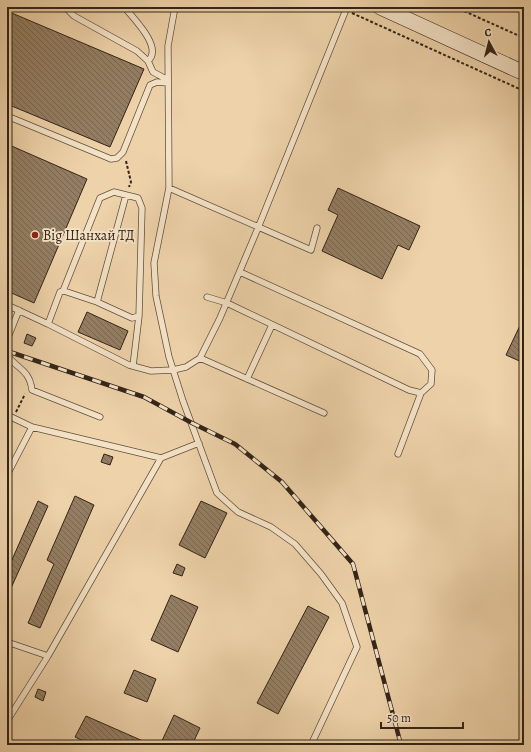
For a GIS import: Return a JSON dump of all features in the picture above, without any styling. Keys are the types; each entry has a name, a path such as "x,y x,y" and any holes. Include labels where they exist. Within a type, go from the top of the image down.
{"main road":[{"path":"380,7 524,73"}],"lane":[{"path":"64,7 74,16 126,43 148,61 153,72 168,81"},
{"path":"122,7 126,9 151,43 154,52 152,58 148,61"},
{"path":"175,7 168,46 170,188 154,263 156,296 161,328 173,370 217,493 238,512 271,527 295,544 321,574 344,609 357,647 311,745"},
{"path":"7,305 133,366 151,371 173,370 186,367 200,358 227,303 240,272 346,9"},
{"path":"7,116 111,159 117,158 123,152 150,85 157,82 168,81"},
{"path":"170,188 311,250 317,228"},
{"path":"48,324 60,292 63,291 100,198 114,192 138,198 142,208 139,316 133,366"},
{"path":"97,302 126,195"},
{"path":"240,272 420,354 427,361 433,374 431,384 421,393 398,454"},
{"path":"63,291 97,302 132,318 139,316"},
{"path":"207,297 227,303 409,390 421,393"},
{"path":"7,340 19,310"},
{"path":"247,379 272,325"},
{"path":"7,355 23,369 31,380 32,390 100,417"},
{"path":"200,358 324,413"},
{"path":"7,415 32,427 161,458 198,443"},
{"path":"7,475 32,427"},
{"path":"7,721 48,656 161,458"},
{"path":"7,642 48,656"}],"path":[{"path":"455,7 524,38"},
{"path":"346,9 524,91"},
{"path":"123,152 131,182 126,195"},
{"path":"14,418 24,395 32,390"}],"building":[{"path":"7,11 144,69 110,147 7,104"},
{"name":"Big Шанхай ТД","path":"7,144 87,179 34,303 7,291"},
{"path":"338,188 420,226 409,250 398,245 382,279 322,251 338,215 328,210"},
{"path":"87,312 128,331 120,350 78,332"},
{"path":"524,317 524,363 506,355"},
{"path":"27,334 36,338 32,346 24,343"},
{"path":"104,454 113,457 110,465 101,462"},
{"path":"75,496 94,505 40,628 28,623 54,564 47,560"},
{"path":"38,501 48,506 7,597 7,571"},
{"path":"201,501 227,513 205,558 179,545"},
{"path":"177,564 185,568 182,576 173,573"},
{"path":"171,595 198,607 178,652 151,640"},
{"path":"308,606 329,617 278,714 257,703"},
{"path":"134,670 156,679 147,702 124,693"},
{"path":"38,689 46,692 43,701 35,697"},
{"path":"174,715 200,728 192,745 160,745"},
{"path":"86,716 152,745 92,745 75,737"}],"railway":[{"path":"7,351 144,397 235,444 282,482 353,564 401,745"}],"place":[{"name":"Big Шанхай ТД","path":"35,235"}]}
